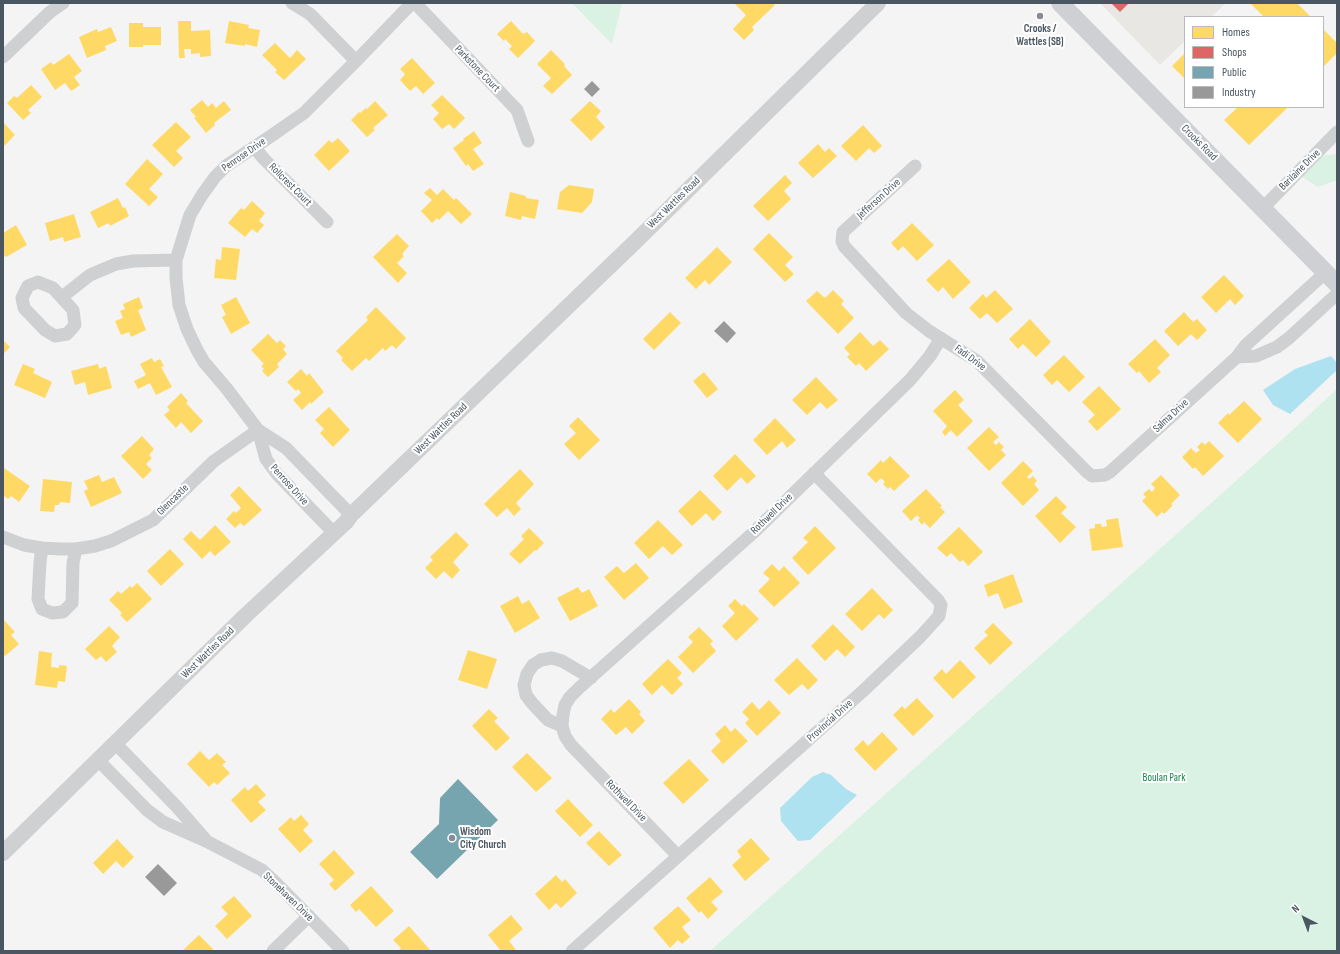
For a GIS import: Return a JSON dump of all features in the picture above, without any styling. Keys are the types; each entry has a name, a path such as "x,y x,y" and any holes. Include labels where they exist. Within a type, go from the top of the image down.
{"main road":[{"name":"Crooks Road","path":"1060,3 1331,278"}],"street":[{"path":"3,56 50,12 63,3"},
{"path":"292,3 310,14 356,61"},
{"name":"Penrose Drive","path":"351,515 286,448 258,430 227,389 204,362 187,329 179,305 176,260 190,215 202,194 215,177 226,166 304,113 412,3"},
{"name":"Parkstone Court","path":"415,3 517,110 528,141"},
{"name":"West Wattles Road","path":"3,852 239,622 333,532 346,522 351,515 607,269 878,3"},
{"name":"Barilaine Drive","path":"1262,208 1337,132"},
{"name":"Rollcrest Court","path":"254,147 264,159 327,222"},
{"name":"Jefferson Drive","path":"843,232 915,166"},
{"name":"Fadi Drive","path":"843,232 842,241 847,251 906,312 929,331 977,361 1087,472 1092,476 1105,475"},
{"path":"62,297 90,274 116,264 133,261 176,260"},
{"name":"Salma Drive","path":"1105,475 1237,356 1246,345 1331,278"},
{"path":"1237,356 1256,356 1277,347 1337,294"},
{"name":"Rothwell Drive","path":"678,856 571,745 565,736 562,726 565,705 570,697 715,567 910,380 930,356 941,338"},
{"name":"Penrose Drive","path":"258,430 266,458 277,474 333,532"},
{"name":"Glencastle","path":"3,537 24,545 42,548 76,549 95,546 111,541 152,520 214,461 258,430"},
{"name":"Provincial Drive","path":"572,951 863,691 939,616 941,605 938,600 814,473"},
{"path":"42,548 38,599 42,609 52,613 63,612 72,603 73,564 76,549"},
{"path":"562,726 548,720 526,695 524,685 526,674 541,660 552,658 562,660 591,678"},
{"name":"Stonehaven Drive","path":"116,743 177,807 206,841"},
{"name":"Stonehaven Drive","path":"98,760 147,810 163,822 206,841 262,870 343,951"},
{"path":"273,951 309,916"}],"shaded area":[{"path":"1100,3 1226,3 1212,16 1184,16 1184,42 1160,65"}],"green space":[{"path":"572,3 622,3 612,44"},
{"path":"1337,154 1337,180 1318,187 1301,176 1320,156"},
{"name":"Boulan Park","path":"1337,389 1337,951 710,951 1285,437"}],"water":[{"path":"1331,356 1337,363 1337,370 1290,414 1273,405 1263,390 1295,369"},
{"path":"823,772 831,775 846,789 857,795 810,840 798,841 781,821 780,808 812,777"}],"building: Homes":[{"path":"734,3 773,3 775,5 752,27 754,30 744,40 733,29 746,15"},
{"path":"1250,3 1297,3 1310,16 1263,16"},
{"path":"178,21 191,21 191,31 210,30 211,56 200,57 200,53 191,54 191,49 184,49 185,58 179,58"},
{"path":"229,21 249,25 248,28 260,30 257,47 245,44 245,46 225,43"},
{"path":"511,21 523,34 527,32 535,41 518,58 509,49 512,46 497,34"},
{"path":"129,23 143,23 143,27 161,27 161,45 129,47"},
{"path":"111,27 117,41 105,46 106,50 87,58 79,37 97,29 98,32"},
{"path":"1324,30 1337,43 1337,53 1324,66"},
{"path":"275,43 290,58 297,50 306,59 284,80 275,72 277,70 262,55"},
{"path":"551,50 565,64 564,66 572,75 552,94 543,86 551,78 537,64"},
{"path":"69,54 82,71 74,77 80,85 71,91 65,83 55,90 41,69 51,62 53,65"},
{"path":"1184,54 1184,78 1172,66"},
{"path":"412,58 435,83 423,94 416,86 410,91 400,80 405,74 400,69"},
{"path":"31,85 42,97 28,110 31,113 23,120 7,103 14,96 17,98"},
{"path":"442,95 465,118 454,129 449,124 442,129 433,119 439,113 431,105"},
{"path":"202,100 208,107 212,103 216,108 224,101 231,110 214,123 215,125 206,133 194,118 196,117 190,110"},
{"path":"375,101 388,115 373,128 375,130 367,137 351,120 359,112 360,113 366,108 367,109"},
{"path":"590,101 601,111 596,117 605,127 591,141 570,120"},
{"path":"1237,108 1287,108 1249,145 1224,120"},
{"path":"3,122 15,135 3,147"},
{"path":"176,122 191,137 176,151 183,158 174,167 152,145"},
{"path":"863,125 882,146 874,153 869,148 856,161 841,146"},
{"path":"474,131 482,143 473,149 484,164 473,171 468,164 466,166 453,148"},
{"path":"338,138 350,151 329,171 314,155 329,140 332,143"},
{"path":"818,144 825,152 829,148 837,156 813,178 798,163"},
{"path":"147,159 163,174 149,189 158,197 149,206 125,184"},
{"path":"785,175 792,183 784,191 791,199 768,221 753,206"},
{"path":"569,185 594,189 592,202 582,213 557,209 560,192"},
{"path":"430,188 437,195 443,189 454,200 456,198 472,214 461,224 448,211 439,220 437,218 432,223 421,211 432,200 424,193"},
{"path":"510,192 526,196 526,198 539,200 535,219 522,216 521,220 505,216"},
{"path":"118,198 123,208 125,207 129,216 110,226 109,223 98,228 90,212"},
{"path":"252,201 265,213 259,221 264,225 257,233 252,229 245,237 228,223 241,208 244,210"},
{"path":"74,214 81,237 64,242 63,237 50,241 45,223"},
{"path":"912,223 934,245 917,261 903,246 898,251 891,243"},
{"path":"16,225 27,245 6,257 3,254 3,233"},
{"path":"769,233 793,257 785,265 794,274 785,282 753,249"},
{"path":"397,234 409,246 402,254 404,256 397,263 407,273 398,283 373,257"},
{"path":"222,247 240,249 236,280 214,278 216,259 221,260"},
{"path":"717,247 732,262 709,285 705,280 696,289 685,278"},
{"path":"949,259 971,282 953,299 943,287 938,292 926,280"},
{"path":"1224,275 1244,296 1235,305 1230,299 1216,313 1201,297"},
{"path":"833,290 844,301 841,304 854,318 838,334 806,301 817,291 825,298"},
{"path":"995,290 1013,309 997,323 987,313 980,319 969,308 983,294 986,298"},
{"path":"139,297 143,308 138,310 146,330 131,337 129,332 121,335 115,321 123,318 120,311 125,309 123,304"},
{"path":"236,297 250,323 231,334 222,317 226,315 221,305"},
{"path":"376,307 406,338 396,349 392,345 385,351 383,348 369,361 366,358 352,371 341,360 343,358 336,351 368,320 366,317"},
{"path":"670,312 681,323 654,350 643,339"},
{"path":"1184,312 1193,322 1197,319 1207,330 1197,340 1191,334 1178,346 1164,331"},
{"path":"1030,319 1051,342 1036,357 1023,344 1018,349 1009,339"},
{"path":"860,332 873,346 880,340 889,349 866,371 859,363 856,366 847,357 850,354 844,348"},
{"path":"268,334 277,343 280,340 286,346 283,349 287,354 277,364 279,367 268,377 262,371 264,369 261,366 264,364 251,350"},
{"path":"1155,339 1170,355 1157,368 1161,372 1149,383 1139,371 1137,373 1128,364"},
{"path":"3,340 10,347 3,354"},
{"path":"1064,355 1085,377 1069,392 1057,380 1052,385 1043,375"},
{"path":"152,358 154,362 160,359 164,366 161,367 172,387 156,395 150,383 138,389 134,381 146,375 140,364"},
{"path":"23,364 35,369 33,373 52,382 45,398 14,385"},
{"path":"98,364 99,369 106,366 112,388 88,395 85,382 75,385 71,371"},
{"path":"301,369 307,376 309,373 324,392 302,410 293,400 301,393 298,389 296,391 287,382"},
{"path":"704,372 718,389 707,398 693,381"},
{"path":"816,377 838,400 827,409 820,402 807,415 792,400"},
{"path":"1099,386 1121,409 1097,431 1088,421 1095,415 1082,402"},
{"path":"955,390 964,400 958,405 973,421 957,437 951,430 945,436 942,432 947,426 933,411"},
{"path":"181,393 188,401 186,403 203,421 191,433 181,422 176,428 164,415 170,410 167,407"},
{"path":"1244,401 1262,419 1238,443 1218,423"},
{"path":"329,407 350,430 333,447 320,433 324,429 315,420"},
{"path":"578,417 600,440 579,460 564,444 576,433 569,426"},
{"path":"775,418 796,440 787,448 782,441 767,455 753,440"},
{"path":"989,427 999,437 993,442 996,445 999,442 1004,447 1001,450 1006,455 989,471 967,448"},
{"path":"142,436 154,449 149,455 152,458 146,464 152,470 143,479 121,456"},
{"path":"1209,441 1224,456 1203,476 1195,467 1193,469 1182,457 1191,448 1196,453 1200,450 1197,447 1202,442 1205,445"},
{"path":"735,454 756,476 747,484 741,477 727,491 713,476"},
{"path":"890,456 910,476 894,491 890,487 888,489 883,484 885,482 881,478 876,483 867,474 881,460 883,463"},
{"path":"1023,461 1033,471 1027,477 1029,479 1033,476 1037,481 1034,484 1039,490 1023,506 1001,483"},
{"path":"4,468 30,486 19,502 11,496 8,499 3,495"},
{"path":"520,469 534,484 516,503 521,509 514,516 507,508 497,517 484,504"},
{"path":"99,475 102,482 114,477 122,493 91,507 84,491 88,489 84,481"},
{"path":"1161,475 1180,495 1164,514 1162,512 1157,517 1142,501 1146,497 1143,494 1149,489 1152,492 1155,488 1151,484"},
{"path":"43,479 72,482 70,503 60,502 59,505 55,505 54,512 40,511"},
{"path":"239,486 262,510 244,526 240,523 235,528 226,519 234,511 236,513 241,508 230,495"},
{"path":"926,489 942,506 940,507 945,512 930,528 924,522 922,525 918,520 920,518 917,515 911,521 902,511"},
{"path":"700,490 722,512 713,521 706,513 692,526 678,511"},
{"path":"1056,496 1067,507 1061,513 1076,527 1060,543 1035,516"},
{"path":"1118,518 1123,547 1092,551 1089,529 1095,528 1095,524 1101,524 1102,527 1107,526 1106,520"},
{"path":"658,520 683,545 672,555 663,546 649,559 634,543"},
{"path":"215,525 231,542 215,556 210,551 202,559 183,539 191,531 200,540"},
{"path":"815,526 836,548 808,575 792,558 808,542 803,538"},
{"path":"959,527 983,552 968,566 963,560 960,562 951,553 947,557 937,548"},
{"path":"529,528 544,543 520,564 509,554 524,539 521,536"},
{"path":"456,532 469,545 453,562 460,570 452,579 444,571 436,579 425,568 433,560 430,557"},
{"path":"170,549 184,564 161,586 147,571"},
{"path":"636,563 649,578 624,600 604,577 617,566 624,573"},
{"path":"772,564 779,571 784,566 800,583 774,607 758,591 770,579 763,573"},
{"path":"1013,574 1023,602 1004,609 998,593 988,597 984,585"},
{"path":"137,583 152,599 127,622 120,615 122,613 109,600 118,591 121,594 130,586 132,588"},
{"path":"578,587 582,593 589,589 598,606 570,621 557,598"},
{"path":"872,588 893,610 884,619 879,614 862,631 845,614"},
{"path":"518,596 522,604 529,600 540,618 515,633 500,606"},
{"path":"735,599 742,606 744,604 759,619 736,641 722,626 735,613 728,606"},
{"path":"3,619 15,632 11,635 19,644 5,656 3,653"},
{"path":"993,623 1013,643 990,665 974,648 988,635 984,632"},
{"path":"833,624 855,647 845,657 837,649 825,661 811,646"},
{"path":"109,626 120,637 112,646 117,652 106,662 101,656 96,660 85,649"},
{"path":"699,627 713,641 710,644 716,651 693,673 678,657 693,642 688,637"},
{"path":"468,650 497,659 487,689 458,680"},
{"path":"39,651 52,653 51,667 59,668 59,665 67,666 65,682 58,681 57,688 35,685"},
{"path":"797,658 818,680 808,690 802,684 789,695 774,680"},
{"path":"668,659 682,673 677,678 683,684 672,695 662,685 652,695 642,684"},
{"path":"960,660 976,677 953,699 933,678 942,669 946,674"},
{"path":"917,698 934,716 913,736 893,715 902,706 905,709"},
{"path":"629,699 641,712 639,714 645,721 632,734 626,727 616,735 601,719 611,709 614,713"},
{"path":"769,700 781,713 757,736 745,723 749,719 742,712 752,702 759,710"},
{"path":"489,709 498,718 494,721 510,738 496,751 472,726"},
{"path":"725,725 731,732 735,728 748,741 723,764 711,751 721,741 715,734"},
{"path":"882,732 898,749 875,771 854,749 863,740 868,746"},
{"path":"200,751 209,760 217,753 226,762 222,765 230,773 217,785 214,782 209,787 187,764"},
{"path":"527,753 552,778 536,792 512,767"},
{"path":"689,759 709,780 683,804 663,783"},
{"path":"256,784 266,795 258,802 266,810 251,823 231,800 245,787 248,791"},
{"path":"568,799 593,825 580,837 555,811"},
{"path":"301,815 309,824 303,830 313,841 300,853 278,829 291,817 294,821"},
{"path":"599,831 622,855 609,866 586,843"},
{"path":"751,838 770,859 745,881 732,865 741,857 737,851"},
{"path":"117,839 134,857 123,868 116,861 103,874 93,863"},
{"path":"334,850 355,873 335,891 329,884 334,880 319,864"},
{"path":"556,875 562,882 565,879 577,893 561,908 556,903 549,910 535,894"},
{"path":"710,877 723,892 711,902 718,909 708,919 701,911 699,913 686,898"},
{"path":"371,886 394,911 376,927 359,909 356,912 350,905"},
{"path":"234,896 252,916 227,939 215,926 228,914 221,907"},
{"path":"678,906 691,920 682,927 690,937 682,944 678,940 670,948 653,928"},
{"path":"511,915 523,929 509,941 516,950 501,951 488,935"},
{"path":"409,926 431,951 398,951 401,948 393,940"},
{"path":"199,935 213,949 211,951 182,951"}],"building: Shops":[{"path":"1111,3 1129,3 1120,12"}],"building: Public":[{"name":"Wisdom City Church","path":"458,779 498,820 437,879 410,852 439,824 440,798"}],"building: Industry":[{"path":"592,81 600,89 592,97 584,89"},
{"path":"724,321 736,333 727,343 714,331"},
{"path":"158,864 177,883 164,896 145,877"}],"place":[{"name":"Crooks / Wattles (SB)","path":"1040,16"},
{"name":"Wisdom City Church","path":"452,838"}]}
